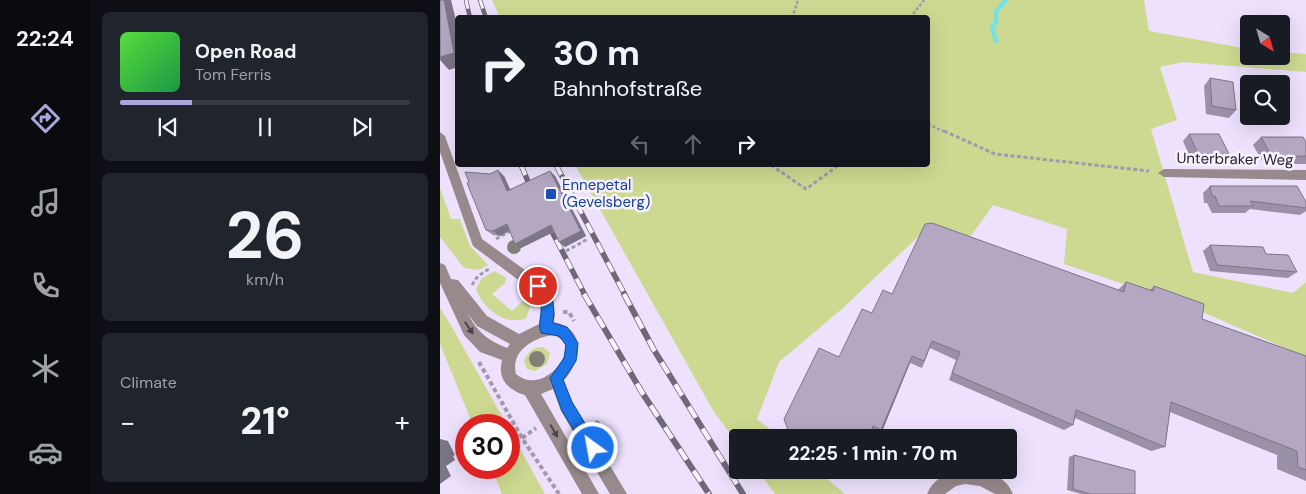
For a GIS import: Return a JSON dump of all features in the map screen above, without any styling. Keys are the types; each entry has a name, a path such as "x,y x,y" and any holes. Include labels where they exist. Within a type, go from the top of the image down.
{"street":[{"path":"440,136 477,242 542,290 546,298 548,315 546,328"},
{"name":"Unterbraker Weg","path":"1164,173 1306,175"},
{"path":"440,268 482,321 519,342"},
{"path":"440,268 469,330 485,347 510,356"},
{"path":"546,328 563,331 572,343 570,361 556,378 548,384 530,389 520,387 508,375 507,366 510,356 519,342 536,331 546,328"},
{"path":"556,378 566,406 619,494"},
{"path":"530,389 591,494"},
{"path":"935,494 939,488 955,477 973,474 995,483 1005,494"}],"path":[{"path":"793,15 798,0"},
{"path":"912,15 924,0"},
{"path":"930,125 995,154 1164,173"},
{"path":"775,167 806,189 836,167"},
{"path":"482,245 520,227"},
{"path":"566,251 588,239"},
{"path":"574,240 577,245"},
{"path":"470,288 478,276 492,268"},
{"path":"485,347 476,357 522,438 559,494"}],"green space":[{"path":"492,0 1144,0 1149,31 1240,47 1240,65 1290,65 1290,53 1306,54 1306,72 1183,62 1160,67 1177,120 1151,129 1193,272 1293,293 1306,282 1306,357 1186,305 1064,264 1067,229 993,205 971,236 924,231 843,308 779,362 757,419 769,429 729,429 729,432 714,412 576,167 930,167 930,15 499,15"},
{"path":"440,188 451,219 460,219 470,246 488,265 479,270 464,268 440,237"},
{"path":"495,271 506,278 505,283 492,294 512,311 525,299 530,307 526,318 510,320 503,318 489,309 479,296 476,289 482,278"},
{"path":"440,308 501,414 469,414 440,344"},
{"path":"543,347 550,353 547,364 535,371 527,369 524,362 527,356 534,349"},
{"path":"520,449 545,494 502,494 496,479 520,479"},
{"path":"764,479 828,479 845,494 775,494"}],"building":[{"path":"440,0 444,0 454,53 440,57"},
{"path":"1210,78 1233,82 1236,110 1212,106"},
{"path":"1189,134 1219,134 1229,154 1198,154"},
{"path":"1261,137 1303,137 1306,142 1306,156 1272,157"},
{"path":"498,170 507,191 550,171 581,231 559,242 551,225 515,244 507,224 493,231 486,230 467,183 469,182 465,172 490,174"},
{"path":"1210,186 1297,186 1306,202 1306,208 1250,201 1253,206 1219,206 1215,196 1212,196"},
{"path":"932,223 1124,292 1126,282 1153,291 1154,286 1204,304 1202,319 1306,356 1306,470 1298,467 1297,451 1171,402 1165,447 1076,410 1073,425 952,373 960,352 932,341 924,361 912,356 881,429 873,426 872,429 788,429 784,419 819,348 839,357 862,309 872,313 883,290 892,294 925,224"},
{"path":"1210,245 1263,247 1266,254 1288,255 1297,272 1217,265"},
{"path":"1074,455 1135,471 1135,494 1090,494 1073,489"}],"waterway":[{"path":"996,41 992,27 996,23 996,11 1006,0"}],"railway":[{"path":"466,0 469,15"},
{"path":"480,0 485,15"},
{"path":"522,167 533,193"},
{"path":"557,167 625,295"},
{"path":"546,220 585,295"},
{"path":"584,294 643,394 709,494"},
{"path":"624,294 654,350 743,494"}],"place":[{"name":"Ennepetal (Gevelsberg)","path":"551,194"}],"route":[{"path":"538,286 546,298 548,315 546,328 555,328 563,331 569,336 572,343 570,361 556,378 566,406 593,448"}]}
